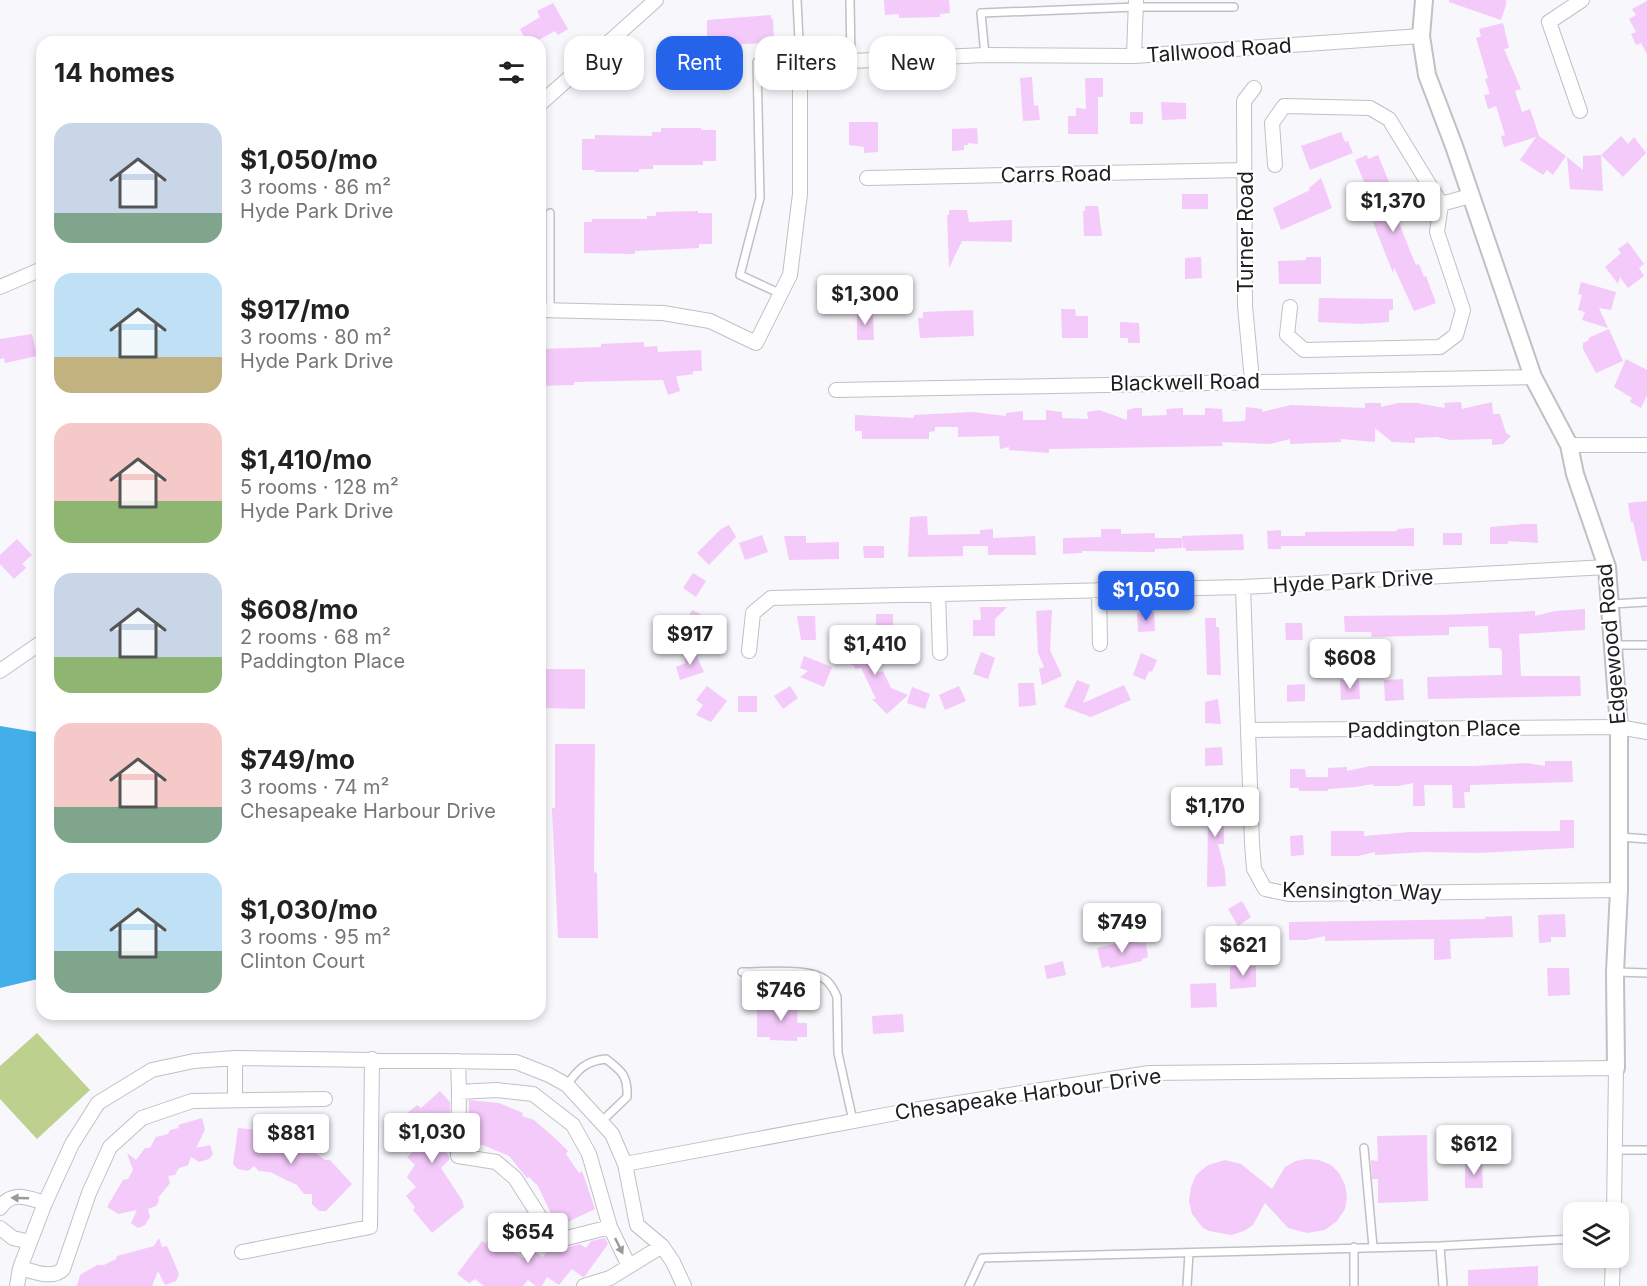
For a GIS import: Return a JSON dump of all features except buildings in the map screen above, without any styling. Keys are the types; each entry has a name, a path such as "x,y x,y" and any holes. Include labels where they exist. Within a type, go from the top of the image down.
{"street":[{"path":"546,99 656,0"},
{"name":"Edgewood Road","path":"1424,0 1421,36 1427,75 1533,377 1569,445 1575,474 1607,567 1618,727 1619,890 1615,972 1614,1202"},
{"path":"1580,111 1550,22 1582,0"},
{"path":"1134,56 1136,4"},
{"name":"Tallwood Road","path":"857,61 984,55 1134,56 1421,36"},
{"name":"Turner Road","path":"1252,380 1245,306 1244,101 1254,88"},
{"path":"546,310 663,313 710,321 756,343 790,275 800,195 800,90"},
{"path":"1275,165 1272,123 1284,106 1370,108 1389,119 1441,204 1437,232 1463,310 1456,335 1440,347 1304,350 1287,335 1290,307"},
{"name":"Carrs Road","path":"867,178 1244,170"},
{"path":"1441,204 1470,196"},
{"path":"0,287 36,272"},
{"name":"Blackwell Road","path":"836,390 1252,380 1533,377"},
{"path":"1569,445 1647,445"},
{"name":"Hyde Park Drive","path":"749,651 753,613 771,598 1244,587 1607,567"},
{"name":"Kensington Way","path":"1244,587 1254,869 1265,889 1289,894 1619,890"},
{"path":"1099,590 1100,644"},
{"path":"938,594 940,653"},
{"path":"0,671 36,646"},
{"name":"Paddington Place","path":"1250,730 1618,727 1647,732"},
{"path":"235,1058 236,1100"},
{"path":"17,1286 20,1268 45,1203 72,1144 98,1103 152,1070 194,1061 235,1058 516,1062 549,1074 567,1085 612,1134 625,1164 637,1225 662,1246 673,1262 684,1286"},
{"path":"242,1252 370,1227 372,1059"},
{"path":"458,1061 458,1156 496,1162 515,1178 555,1241 610,1227"},
{"name":"Chesapeake Harbour Drive","path":"625,1164 853,1120 1149,1073 1616,1068"},
{"path":"459,1092 496,1090 533,1094 573,1125 590,1154 610,1227 629,1266"},
{"path":"20,1268 49,1275 60,1273 89,1193 110,1147 142,1119 192,1101 325,1099"},
{"path":"0,1208 12,1197 22,1196 45,1203"},
{"path":"0,1228 13,1238 30,1242"},
{"path":"584,1286 609,1278 662,1246"},
{"path":"1612,1286 1613,1268"}],"lane":[{"path":"797,0 799,36"},
{"path":"850,0 851,36"},
{"path":"984,55 981,13 1136,4 1234,7"},
{"path":"758,90 760,198 740,275 781,294"},
{"path":"546,291 550,213"},
{"path":"1610,604 1647,602"},
{"path":"1613,645 1647,645"},
{"path":"1619,837 1647,839"},
{"path":"742,972 795,971 825,980 834,990 837,997 838,1053 853,1120"},
{"path":"1615,972 1647,973"},
{"path":"567,1085 578,1069 592,1061 606,1059 619,1069 628,1082 627,1097 601,1122"},
{"path":"1364,1148 1373,1247"},
{"path":"1616,1150 1647,1150"},
{"path":"969,1286 981,1258 1440,1246 1563,1240"},
{"path":"1440,1246 1443,1286"},
{"path":"1353,1247 1354,1286"},
{"path":"1187,1286 1189,1253"}],"green space":[{"path":"37,1033 90,1090 37,1139 0,1099 0,1066"}],"water":[{"path":"0,726 36,732 36,979 0,988"}]}
